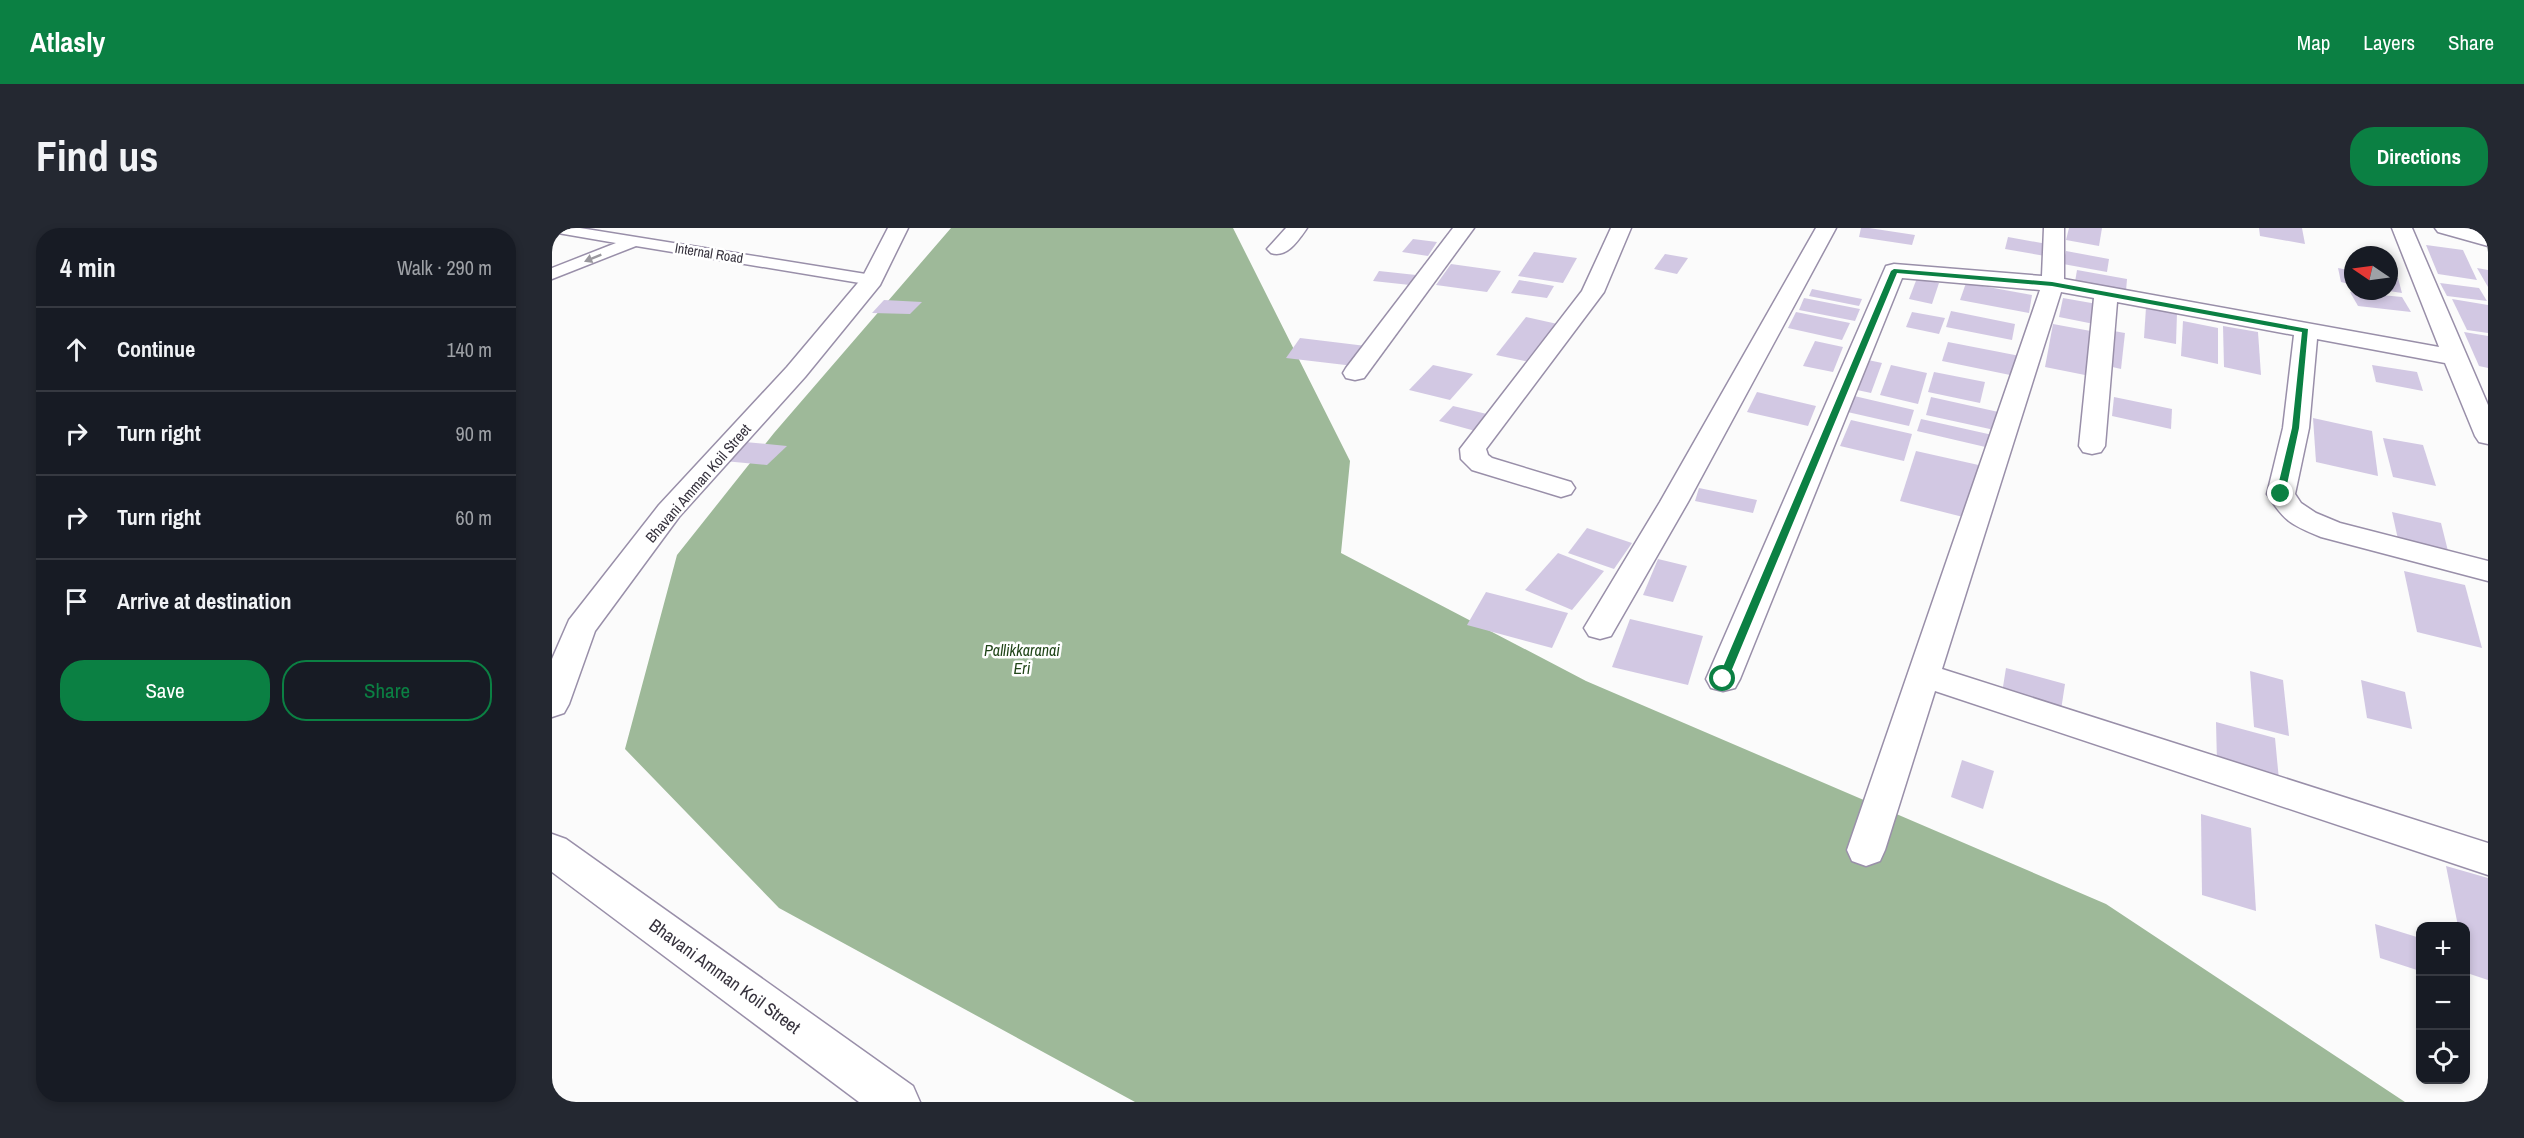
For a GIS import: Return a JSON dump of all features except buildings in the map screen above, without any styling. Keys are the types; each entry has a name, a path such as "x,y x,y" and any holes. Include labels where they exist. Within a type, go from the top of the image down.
{"street":[{"name":"Bhavani Amman Koil Street","path":"552,704 580,628 669,511 796,372 872,280 898,228"},
{"path":"1278,249 1297,228"},
{"path":"1355,373 1464,228"},
{"path":"1561,488 1482,464 1475,459 1473,449 1593,292 1622,228"},
{"path":"1600,628 1674,502 1826,228"},
{"path":"1866,850 2052,284 2054,228"},
{"path":"2402,228 2488,436"},
{"path":"2445,228 2488,240"},
{"path":"1723,679 1894,271 2052,284 2455,357"},
{"path":"2092,446 2106,295"},
{"path":"2306,330 2296,428 2281,494 2291,509 2306,520 2331,530 2488,571"},
{"path":"1923,675 2488,858"},
{"name":"Bhavani Amman Koil Street","path":"552,850 897,1102"}],"lane":[{"name":"Internal Road","path":"556,230 872,280"},
{"path":"552,274 635,241"}],"water":[{"name":"Pallikkaranai Eri","path":"951,228 1233,228 1350,461 1341,553 1586,681 2106,904 2405,1102 1135,1102 779,908 625,749 677,555 774,433"}],"route":[{"path":"1723,679 1894,271 2052,284 2306,330 2296,428 2281,494"}]}
